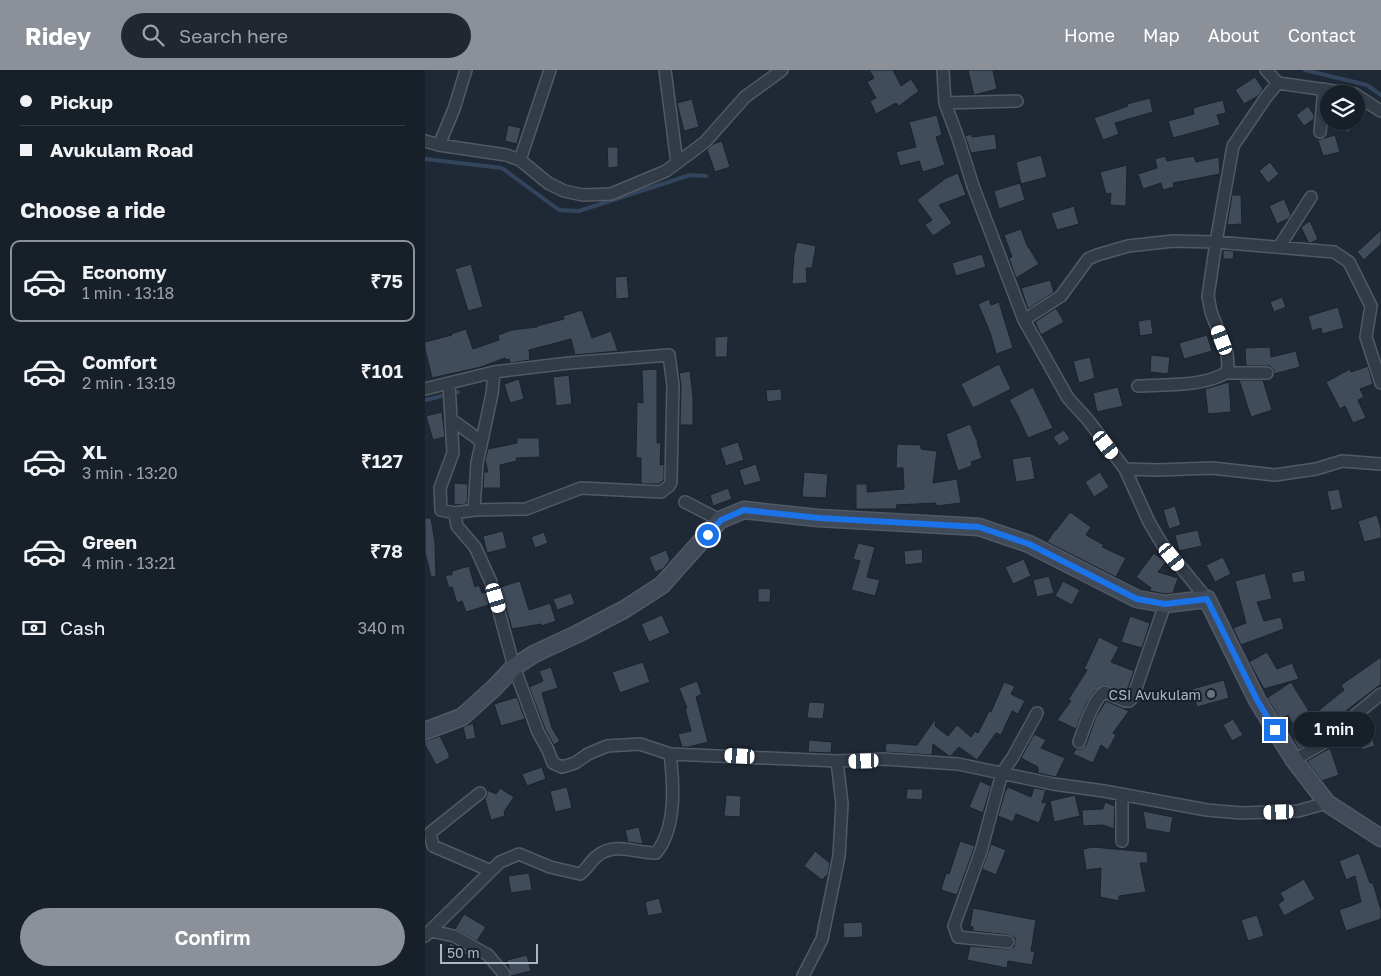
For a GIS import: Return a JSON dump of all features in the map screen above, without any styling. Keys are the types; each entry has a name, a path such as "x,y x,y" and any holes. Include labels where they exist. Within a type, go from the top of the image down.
{"main road":[{"path":"425,731 462,717 514,667 534,654 625,609 662,586 721,520 744,510 819,518 979,527 1029,544 1137,599 1165,604 1207,599 1257,700 1294,760 1327,803 1381,838"}],"street":[{"path":"439,145 454,109 465,70"},
{"path":"520,160 550,70"},
{"path":"665,70 677,163"},
{"path":"425,141 439,145 506,155 520,160 548,183 564,191 583,195 611,194 666,171 677,163 705,142 745,97 781,70"},
{"path":"943,70 945,103 973,186 1025,320 1068,398 1088,420 1125,469 1149,522 1162,544 1207,599"},
{"path":"1266,70 1278,83 1320,88"},
{"path":"1226,374 1228,366 1227,353 1211,312 1208,296 1233,146 1278,83"},
{"path":"945,103 1017,101"},
{"path":"1365,101 1381,111"},
{"path":"1279,247 1311,197"},
{"path":"1025,320 1061,296 1088,259 1128,246 1173,241 1216,242 1334,252 1349,262 1376,306 1366,337 1381,384"},
{"path":"425,389 494,372 569,363 669,355 673,385 671,482 661,492 581,488 526,509 474,510 455,513 441,510 440,488 453,452 449,384"},
{"path":"474,510 477,463 492,394 494,372"},
{"path":"1138,386 1187,384 1219,378 1226,374 1267,373"},
{"path":"451,420 481,441"},
{"path":"1125,469 1212,468 1275,475 1316,469 1342,461 1381,464"},
{"path":"685,502 721,520"},
{"path":"455,513 457,526 475,547 491,582 514,667 538,732 549,750 553,763 562,767 575,763 588,754 607,746 640,744 670,754 837,762 885,760 957,764 1053,784 1207,810 1241,813 1298,811 1327,803"},
{"path":"1079,742 1088,718 1100,695 1105,692 1125,701 1129,701 1133,697 1165,604"},
{"path":"1294,760 1323,743 1381,694"},
{"path":"1008,942 958,937 954,926 981,851 1002,773 1013,757 1037,712"},
{"path":"428,934 500,862 519,854 550,867 580,874 605,850 621,848 656,854 663,845 672,809 670,754"},
{"path":"803,976 822,939 839,856 842,804 837,762"},
{"path":"480,793 430,833 433,846 491,871"},
{"path":"1122,795 1122,840"},
{"path":"428,934 454,936 488,955 503,974"}],"building":[{"path":"869,70 893,70 901,86 911,79 919,91 899,106 896,103 876,114 870,101 876,98 867,82 874,78"},
{"path":"968,70 993,70 997,89 974,95"},
{"path":"1255,77 1263,89 1258,96 1244,104 1235,90"},
{"path":"1150,98 1153,112 1115,123 1119,134 1103,140 1094,118 1128,106 1127,104"},
{"path":"692,99 699,127 684,131 677,103"},
{"path":"1223,100 1226,113 1217,115 1220,125 1173,138 1168,121 1194,114 1193,108"},
{"path":"1308,106 1314,115 1314,119 1304,126 1296,115"},
{"path":"937,115 942,135 936,137 945,165 923,172 919,161 900,166 896,152 916,147 909,122"},
{"path":"508,125 521,128 517,144 505,141"},
{"path":"971,134 972,137 995,134 997,149 971,153 965,136"},
{"path":"1335,135 1340,152 1323,156 1318,140"},
{"path":"722,141 730,167 715,172 707,150 713,144"},
{"path":"607,147 618,147 618,167 608,168"},
{"path":"1041,155 1047,177 1021,184 1016,162"},
{"path":"1165,156 1167,161 1194,156 1196,162 1219,157 1220,174 1173,183 1174,187 1163,190 1161,183 1143,189 1138,174 1157,168 1155,159"},
{"path":"1270,162 1279,174 1268,183 1259,171"},
{"path":"1127,165 1126,206 1110,205 1111,193 1106,194 1100,172"},
{"path":"958,173 966,195 939,205 952,223 933,236 925,225 932,220 917,200 946,178"},
{"path":"1020,183 1025,200 999,209 994,191"},
{"path":"1232,195 1241,195 1242,224 1227,225"},
{"path":"1284,199 1291,215 1288,219 1277,224 1269,206"},
{"path":"1074,206 1079,224 1057,230 1051,213"},
{"path":"1310,221 1318,239 1311,243 1308,242 1301,227"},
{"path":"1021,229 1027,245 1039,264 1016,278 1009,258 1012,257 1004,235"},
{"path":"1381,230 1381,244 1364,260 1357,252"},
{"path":"797,242 816,246 812,268 806,268 807,283 792,284 794,255"},
{"path":"1223,250 1234,251 1233,259 1223,259"},
{"path":"982,254 986,267 956,276 952,263"},
{"path":"471,264 483,307 468,311 455,269"},
{"path":"627,276 629,298 616,299 615,277"},
{"path":"1050,280 1054,292 1028,309 1021,288"},
{"path":"1282,297 1286,307 1274,312 1270,302"},
{"path":"989,299 991,305 999,302 1013,348 996,354 990,332 978,304"},
{"path":"1338,307 1344,328 1322,334 1321,328 1312,331 1308,316"},
{"path":"1056,308 1064,322 1041,335 1035,322"},
{"path":"582,310 592,338 611,331 618,351 575,355 571,339 529,350 530,360 510,363 509,359 506,360 505,358 481,367 432,378 425,342 466,329 473,349 499,340 498,335 512,330 537,327 564,319 563,316"},
{"path":"1151,319 1153,334 1140,336 1138,321"},
{"path":"1207,335 1212,351 1184,359 1179,343"},
{"path":"728,336 727,357 715,357 715,337"},
{"path":"1270,347 1271,357 1296,351 1300,367 1274,374 1274,370 1270,366 1246,366 1245,348"},
{"path":"1151,355 1170,357 1168,374 1150,372"},
{"path":"1090,357 1095,378 1079,383 1073,361"},
{"path":"999,364 1011,389 973,408 961,384"},
{"path":"1368,366 1373,384 1360,389 1364,397 1358,400 1366,418 1353,423 1345,406 1340,409 1326,382 1350,369 1351,372"},
{"path":"657,369 657,443 661,443 660,465 664,464 664,480 659,484 641,484 641,458 636,458 637,402 643,403 642,370"},
{"path":"690,371 693,396 693,425 680,425 681,385 679,373"},
{"path":"569,375 572,404 556,406 553,377"},
{"path":"519,379 524,399 510,403 504,384"},
{"path":"1239,380 1263,380 1272,410 1251,417"},
{"path":"1229,382 1231,412 1208,414 1205,389"},
{"path":"1033,387 1053,428 1028,438 1009,400"},
{"path":"1118,387 1123,406 1097,412 1093,393"},
{"path":"781,389 782,400 767,402 766,390"},
{"path":"442,412 445,437 433,440 426,416"},
{"path":"970,424 982,458 971,462 972,466 958,471 946,434"},
{"path":"1064,430 1070,439 1059,446 1053,437"},
{"path":"517,438 539,438 540,457 516,458 517,461 500,465 501,488 483,488 484,472 488,472 485,460 488,449 517,443"},
{"path":"738,442 744,460 726,466 720,448"},
{"path":"897,444 921,445 921,449 937,451 933,483 957,479 961,503 936,506 936,503 896,505 897,509 856,509 856,484 867,484 867,492 904,489 903,468 896,468"},
{"path":"1031,456 1035,479 1016,482 1012,459"},
{"path":"756,464 761,481 744,486 739,470"},
{"path":"804,472 828,474 826,498 802,497"},
{"path":"1100,472 1109,487 1094,497 1085,482"},
{"path":"454,483 468,484 467,504 454,505"},
{"path":"728,488 732,499 713,506 710,495"},
{"path":"1339,489 1343,508 1331,511 1327,491"},
{"path":"1175,506 1181,525 1169,529 1163,510"},
{"path":"1070,512 1091,527 1086,535 1104,545 1102,547 1126,558 1116,577 1047,542"},
{"path":"1377,515 1381,529 1381,538 1364,542 1358,521"},
{"path":"425,518 431,518 435,543 436,576 431,577 425,552"},
{"path":"1198,530 1202,546 1179,551 1175,535"},
{"path":"503,531 507,548 487,553 483,536"},
{"path":"544,532 548,543 535,548 531,537"},
{"path":"858,543 875,547 867,577 880,580 875,596 851,590 860,561 853,559"},
{"path":"922,549 923,563 905,565 904,551"},
{"path":"666,550 670,560 663,569 655,572 649,557"},
{"path":"1154,553 1166,562 1158,572 1178,578 1173,593 1165,594 1150,591 1151,588 1136,577"},
{"path":"1223,557 1231,574 1215,582 1206,565"},
{"path":"1024,559 1031,576 1013,584 1005,567"},
{"path":"469,566 475,587 479,585 482,593 486,592 489,605 466,612 462,601 457,603 452,587 449,588 445,575 452,575 452,571"},
{"path":"1304,570 1306,581 1293,583 1291,573"},
{"path":"1265,573 1272,599 1257,602 1264,621 1281,617 1284,629 1241,645 1233,628 1246,623 1235,581"},
{"path":"1049,576 1054,593 1037,597 1033,580"},
{"path":"520,581 529,610 550,603 556,621 542,626 541,624 512,629 500,587"},
{"path":"1063,581 1080,590 1072,605 1055,596"},
{"path":"758,588 771,589 770,602 758,602"},
{"path":"571,593 575,604 557,610 553,599"},
{"path":"662,615 670,633 649,642 641,624"},
{"path":"1130,616 1150,623 1142,648 1121,642"},
{"path":"1099,637 1119,647 1111,662 1134,671 1126,693 1105,685 1095,691 1086,704 1076,729 1057,720 1071,701 1068,700 1087,670 1084,669"},
{"path":"1267,652 1277,669 1292,663 1299,679 1264,689 1249,662"},
{"path":"1381,657 1381,684 1316,734 1318,737 1299,749 1293,739 1299,736 1288,715 1280,719 1267,698 1291,682 1312,716 1344,690 1341,685"},
{"path":"643,662 650,682 620,693 612,672"},
{"path":"551,667 558,688 542,693 552,728 560,741 554,745 545,729 529,687 543,681 539,671"},
{"name":"CSI Avukulam","path":"1224,680 1229,698 1197,707 1192,689"},
{"path":"697,681 702,694 696,697 708,742 682,747 678,734 691,731 685,708 687,708 679,688"},
{"path":"1004,682 1015,686 1011,694 1025,701 1018,714 1012,711 1001,735 996,733 977,760 959,747 949,756 933,744 932,755 885,752 886,743 917,745 936,718 935,726 948,736 957,725 971,737 975,731 978,733 989,711 991,712"},
{"path":"517,697 525,719 501,726 494,704"},
{"path":"1106,701 1129,711 1113,733 1116,735 1108,750 1101,745 1093,763 1073,754 1076,749 1081,749 1086,745 1096,717"},
{"path":"809,702 825,703 823,719 807,718"},
{"path":"1233,719 1243,735 1232,741 1223,725"},
{"path":"473,723 476,738 466,740 463,727"},
{"path":"1034,734 1046,740 1041,748 1065,758 1056,777 1038,773 1038,767 1021,758"},
{"path":"1372,735 1375,746 1362,750 1359,738"},
{"path":"440,736 449,754 449,758 436,765 425,745 425,741"},
{"path":"809,740 832,742 831,753 808,752"},
{"path":"1330,748 1339,775 1322,781 1307,761"},
{"path":"542,767 546,779 527,786 522,774"},
{"path":"980,781 991,786 983,813 969,807"},
{"path":"567,787 572,808 555,812 550,791"},
{"path":"1008,787 1031,797 1034,788 1046,790 1042,803 1047,802 1039,823 1016,814 1013,822 998,816"},
{"path":"500,788 514,797 504,812 505,816 491,820 485,799 487,790 496,794"},
{"path":"907,789 923,789 922,800 906,799"},
{"path":"726,795 741,796 740,817 724,816"},
{"path":"1075,795 1080,816 1054,822 1050,801"},
{"path":"1105,802 1115,806 1114,829 1103,825 1083,826 1082,810 1103,809"},
{"path":"1143,811 1173,817 1170,833 1146,829"},
{"path":"639,827 643,844 628,842 625,830"},
{"path":"960,841 975,846 957,895 941,890 946,873 949,874"},
{"path":"991,844 1006,850 996,875 982,869"},
{"path":"1093,847 1147,852 1148,863 1140,863 1146,892 1119,896 1119,901 1100,897 1101,868 1086,870 1083,849"},
{"path":"815,851 830,863 828,874 822,880 804,866"},
{"path":"1359,853 1370,883 1373,883 1381,910 1381,919 1346,931 1339,910 1361,902 1355,876 1346,880 1339,861"},
{"path":"529,873 532,890 511,893 508,876"},
{"path":"1304,879 1315,899 1284,916 1278,904 1284,900 1280,893"},
{"path":"659,898 663,913 648,916 645,902"},
{"path":"973,908 1036,920 1031,951 1035,952 1032,965 1008,961 1007,968 967,960 970,946 1008,949 1014,947 1015,943 1015,938 1009,935 973,931 973,927 970,926"},
{"path":"464,914 486,927 477,941 455,929"},
{"path":"1257,915 1264,936 1248,941 1241,920"},
{"path":"862,922 863,937 844,938 843,923"},
{"path":"450,943 470,953 468,956 449,946"},
{"path":"527,955 531,971 511,976 507,960"}],"waterway":[{"path":"1305,70 1367,85 1381,95"},
{"path":"425,159 502,168 559,210 579,211 690,175 706,176"},
{"path":"425,400 458,392"}],"place":[{"name":"CSI Avukulam","path":"1211,694"}],"route":[{"path":"708,535 721,520 744,510 775,515 979,527 1029,544 1078,567 1137,599 1165,604 1207,599 1257,700 1275,730"}]}
